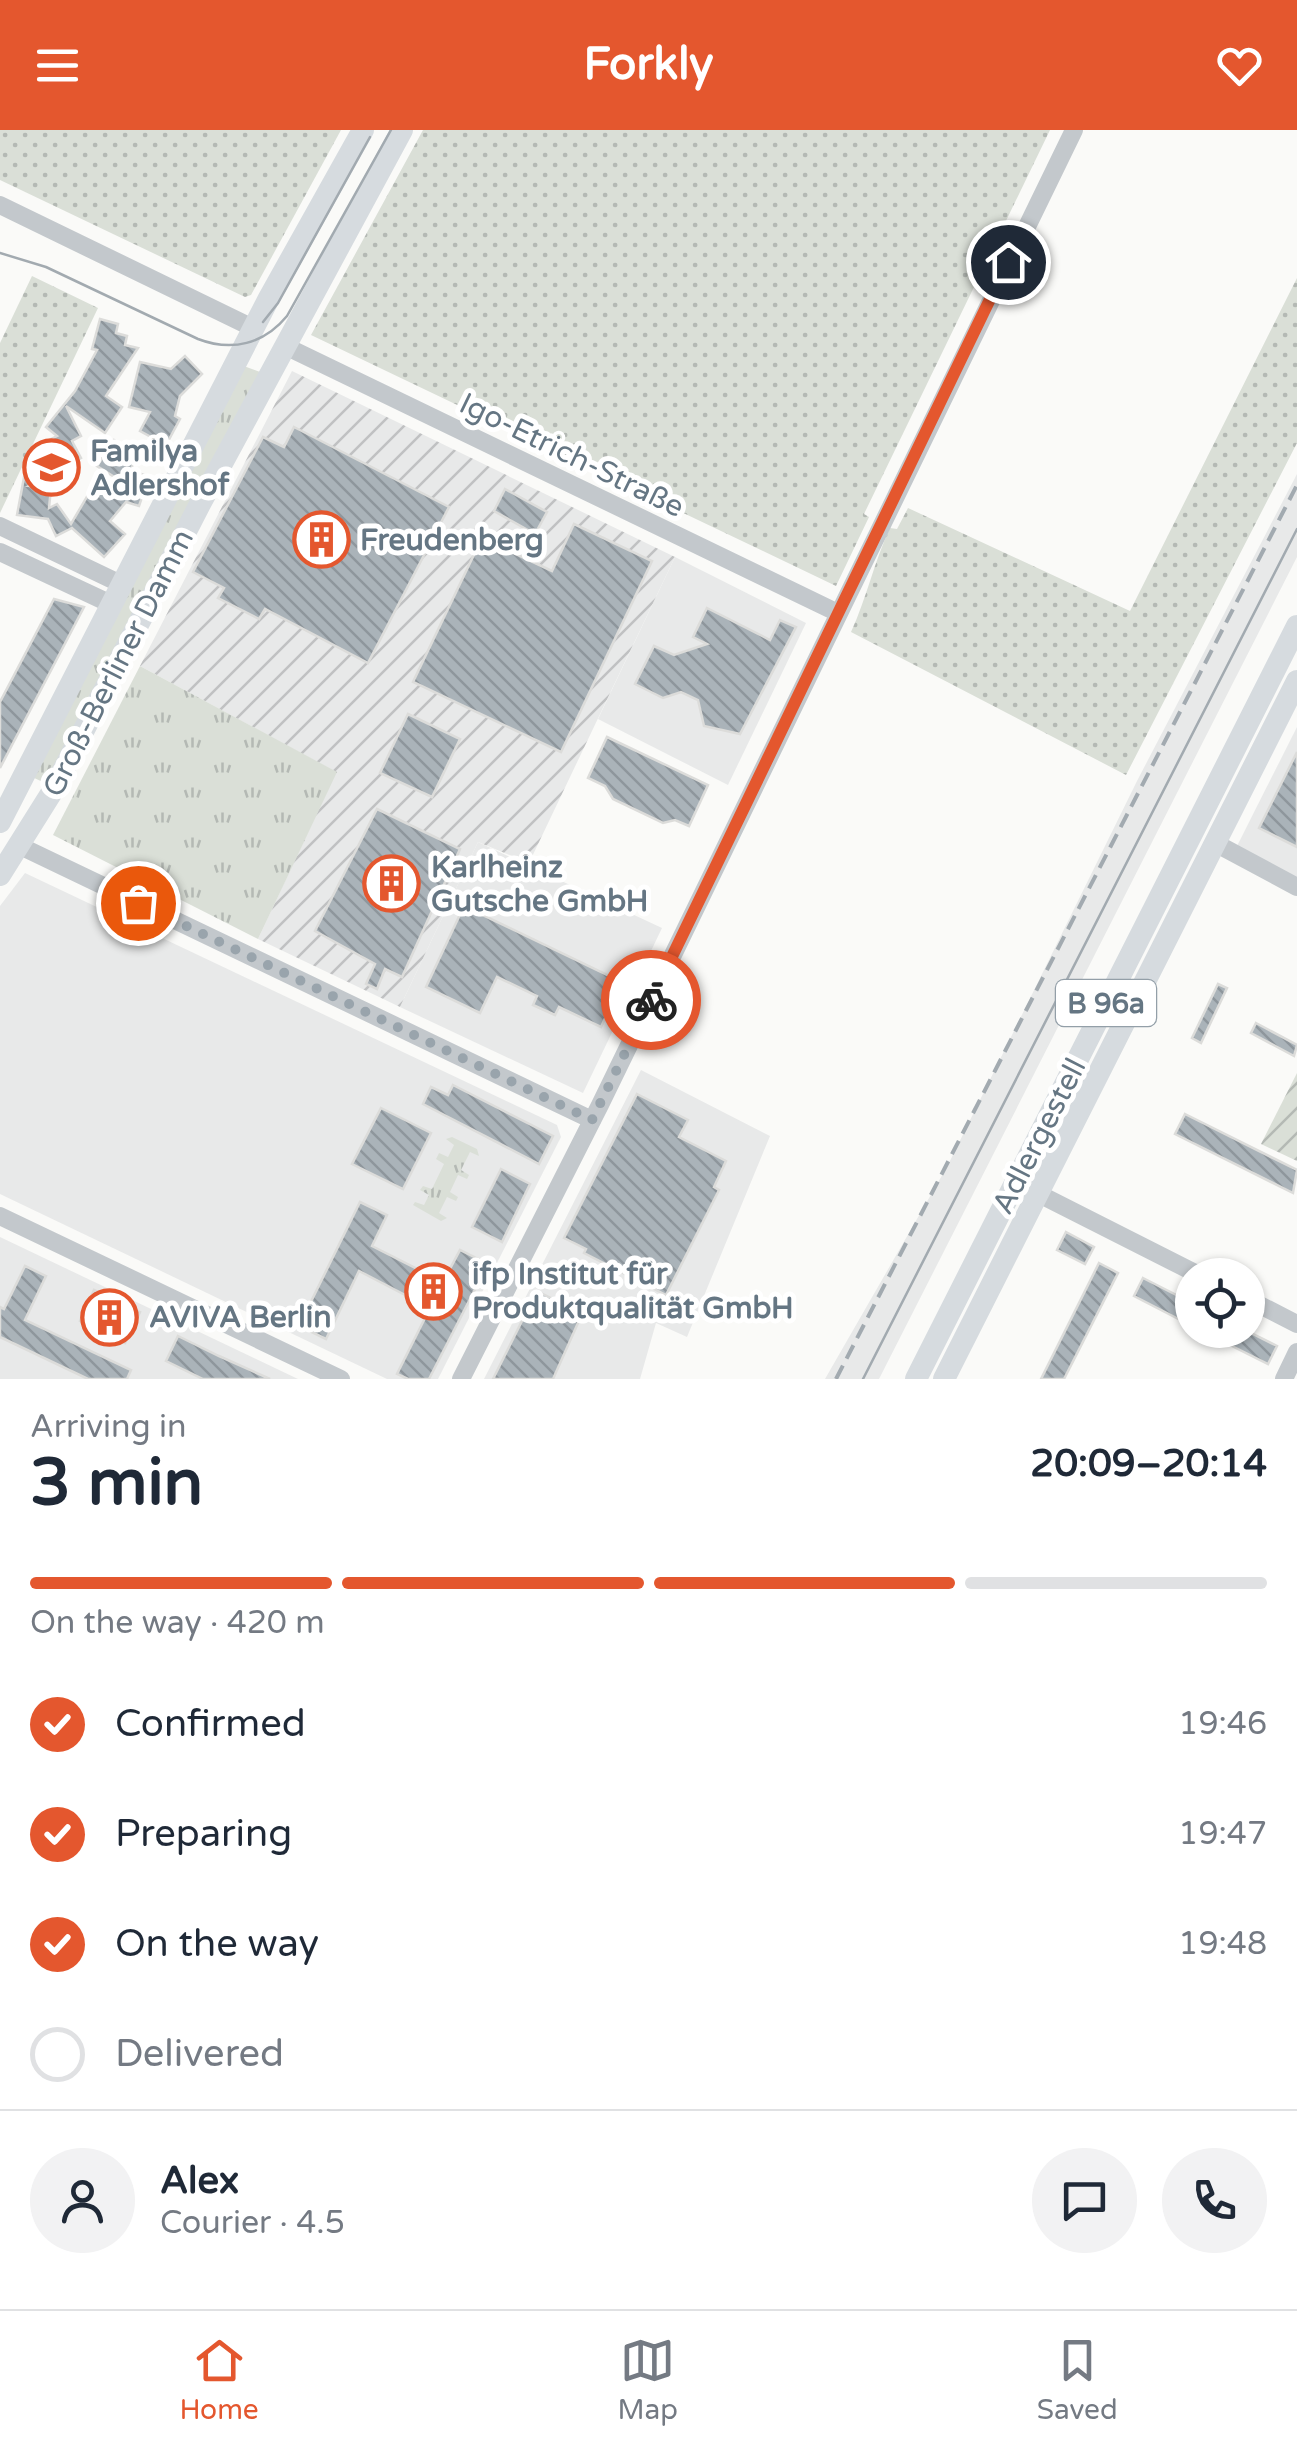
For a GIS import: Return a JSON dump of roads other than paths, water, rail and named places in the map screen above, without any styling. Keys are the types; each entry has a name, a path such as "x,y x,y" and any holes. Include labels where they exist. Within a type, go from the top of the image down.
{"main road":[{"name":"Groß-Berliner Damm","path":"0,822 254,328 363,130"},
{"name":"Groß-Berliner Damm","path":"0,875 10,841 52,792 402,130"},
{"path":"254,328 285,346"},
{"name":"Adlergestell","path":"916,1379 1297,626"},
{"name":"Adlergestell","path":"944,1379 1297,682"}],"street":[{"path":"461,1379 592,1120 1074,130"},
{"path":"0,204 254,328"},
{"name":"Igo-Etrich-Straße","path":"285,346 836,612"},
{"path":"0,526 116,594"},
{"path":"0,552 116,594"},
{"path":"10,841 592,1120"},
{"path":"1215,844 1297,887"},
{"path":"1015,1182 1175,1263"},
{"path":"0,1216 340,1379"},
{"path":"1265,1308 1297,1324"},
{"path":"1284,1379 1297,1352"}],"tram line":[{"path":"0,253 46,267 198,339 223,345 247,343 268,333 287,316 391,130"},
{"path":"263,322 278,303 370,137"},
{"path":"863,1379 1297,529"}],"railway":[{"path":"836,1379 1297,485"}],"place":[{"name":"Familya Adlershof","path":"51,468"},
{"name":"Freudenberg","path":"321,540"},
{"name":"Karlheinz Gutsche GmbH","path":"392,884"},
{"name":"ifp Institut für Produktqualität GmbH","path":"433,1291"},
{"name":"AVIVA Berlin","path":"110,1317"}]}
